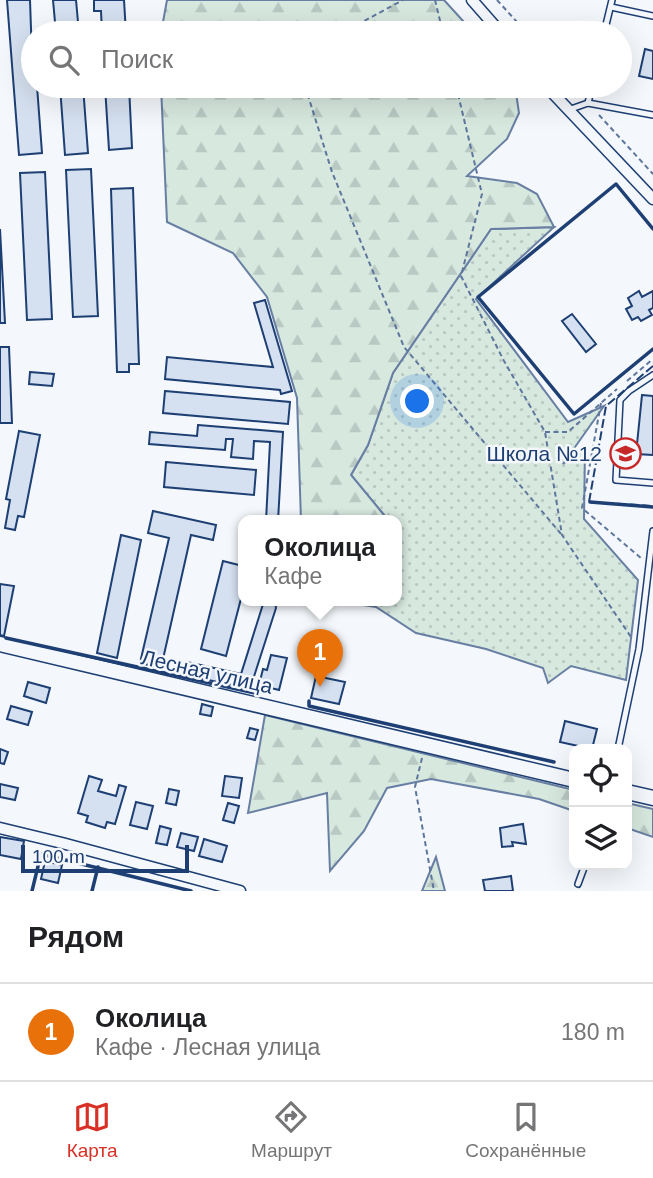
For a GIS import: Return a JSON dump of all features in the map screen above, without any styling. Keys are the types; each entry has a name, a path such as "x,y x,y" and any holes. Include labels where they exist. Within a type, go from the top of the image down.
{"main road":[{"name":"Лесная улица","path":"0,644 569,779"},
{"path":"632,793 653,798"}],"street":[{"path":"472,0 490,21"},
{"path":"558,98 653,199"},
{"path":"0,828 240,891"}],"lane":[{"path":"607,21 611,3 653,16"},
{"path":"588,103 589,98"},
{"path":"568,110 588,103 653,115"},
{"path":"653,375 620,400 616,480 653,483"},
{"path":"619,744 639,649 653,531"},
{"path":"578,884 583,870"}],"path":[{"path":"364,21 403,0"},
{"path":"435,0 440,21"},
{"path":"497,0 516,21"},
{"path":"308,98 332,172 404,346 562,535 639,649"},
{"path":"459,98 482,194 461,276 504,361 545,432 562,535"},
{"path":"584,98 653,174"},
{"path":"545,432 568,432 653,359"},
{"path":"601,403 582,508 649,564"},
{"path":"425,746 415,787 435,891"}],"green space":[{"path":"167,0 444,0 463,21 163,21"},
{"path":"162,98 517,98 519,113 507,139 467,176 517,183 537,194 554,227 491,229 393,373 368,445 351,475 384,515 301,515 297,398 267,297 233,253 167,222"},
{"path":"554,227 476,299 568,422 604,406 563,464 585,449 584,519 638,580 626,680 571,666 548,683 543,668 486,649 416,633 376,607 370,606 402,606 402,515 384,515 351,475 368,445 393,373 491,229"},
{"path":"265,715 569,789 569,809 539,799 431,779 387,788 364,831 330,871 327,793 248,813"},
{"path":"632,804 653,809 653,837 632,830"},
{"path":"436,857 445,891 422,891"}],"building":[{"path":"7,0 30,0 31,21 21,21 21,98 38,98 42,153 19,155"},
{"path":"53,0 76,0 78,21 55,21"},
{"path":"94,0 124,0 125,21 101,21 101,11 94,11"},
{"path":"645,49 653,51 653,79 639,76"},
{"path":"61,98 84,98 88,153 65,155"},
{"path":"106,98 130,98 132,148 109,150"},
{"path":"91,169 98,316 73,317 66,170"},
{"path":"45,172 52,319 27,320 20,173"},
{"path":"133,188 139,364 129,364 129,372 117,372 111,189"},
{"path":"0,229 5,323 0,323"},
{"path":"639,291 642,297 653,291 653,308 649,310 652,315 641,321 638,317 632,320 626,309 632,306 628,298"},
{"path":"265,300 292,391 281,394 280,390 165,379 167,357 273,367 254,303"},
{"path":"572,314 596,344 586,352 562,321"},
{"path":"0,347 9,347 12,423 0,423"},
{"path":"30,372 54,374 52,386 29,384"},
{"path":"165,391 290,402 288,424 163,413"},
{"path":"642,395 653,396 653,455 636,454"},
{"path":"198,425 283,432 278,515 266,515 270,442 254,441 253,459 231,457 233,439 226,439 225,450 149,444 150,432 197,436"},
{"path":"19,431 40,435 24,517 18,516 15,530 5,528 10,500 6,499"},
{"path":"166,462 256,470 254,495 164,487"},
{"path":"153,511 216,525 213,540 191,535 161,668 140,663 169,538 148,533"},
{"path":"121,535 141,540 117,658 97,653"},
{"path":"223,561 238,565 239,606 226,656 201,649"},
{"path":"0,584 14,586 4,636 0,635"},
{"path":"262,606 276,606 250,689 185,675 187,662 241,674"},
{"path":"271,655 287,658 279,690 259,685 263,669 267,670"},
{"path":"316,676 345,682 339,704 311,698"},
{"path":"28,682 50,688 46,703 24,696"},
{"path":"202,704 213,707 211,716 200,714"},
{"path":"11,706 32,712 28,725 7,719"},
{"path":"565,721 597,729 593,744 560,742"},
{"path":"250,728 258,730 255,740 247,738"},
{"path":"0,749 8,752 4,764 0,763"},
{"path":"89,776 102,780 98,791 116,796 119,785 126,787 115,824 107,822 105,828 86,822 88,816 78,813"},
{"path":"225,776 242,778 239,798 222,796"},
{"path":"0,784 18,788 15,800 0,797"},
{"path":"169,789 179,791 176,805 166,803"},
{"path":"136,802 153,806 147,829 130,825"},
{"path":"228,803 239,806 234,823 223,820"},
{"path":"523,824 526,844 512,842 513,846 502,847 500,828"},
{"path":"160,826 171,829 167,845 156,843"},
{"path":"181,833 198,837 194,851 177,847"},
{"path":"0,837 24,841 21,859 0,855"},
{"path":"204,839 227,846 222,862 199,856"},
{"path":"45,861 62,865 58,883 41,879"},
{"path":"511,876 513,891 485,891 483,880"}],"fence":[{"path":"653,366 606,406 589,502 653,506"}],"wall":[{"path":"653,229 616,184 478,297 574,414 653,349"},
{"path":"590,502 653,507"},
{"path":"6,638 255,693 259,685"},
{"path":"309,701 309,706 554,762"},
{"path":"32,891 41,854 191,891"},
{"path":"92,891 98,867"}],"place":[{"name":"Школа №12","path":"625,454"},
{"name":"Околица","path":"320,687"}]}
